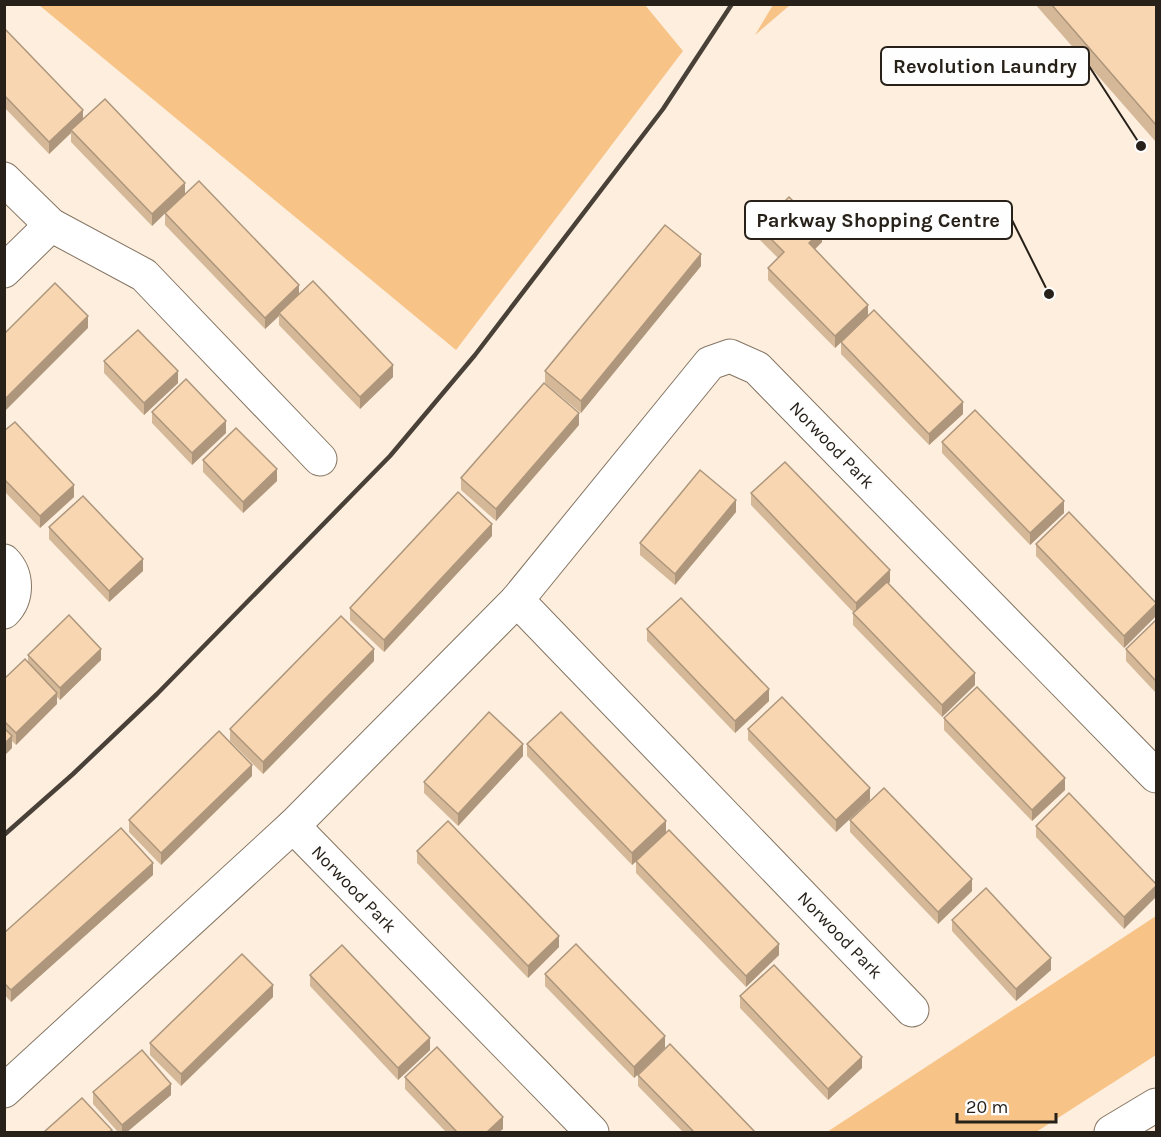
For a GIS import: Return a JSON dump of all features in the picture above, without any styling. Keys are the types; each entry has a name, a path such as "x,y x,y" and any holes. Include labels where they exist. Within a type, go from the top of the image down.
{"street":[{"path":"4,179 51,225 144,276 320,459"},
{"path":"4,271 51,225"},
{"name":"Norwood Park","path":"4,1091 293,826 517,600 710,363 730,356 757,368 1156,776"},
{"path":"4,561 11,568 16,584 9,606 4,612"},
{"name":"Norwood Park","path":"517,600 912,1010"},
{"name":"Norwood Park","path":"293,826 592,1132"},
{"path":"1111,1132 1156,1104"}],"shaded area":[{"path":"39,5 645,5 683,51 456,350"},
{"path":"773,5 790,5 755,35"},
{"path":"1156,916 1156,1055 1036,1132 827,1132"}],"building":[{"path":"1051,4 1156,4 1156,125"},
{"path":"4,28 83,110 49,142 4,95"},
{"path":"105,99 185,183 152,214 71,130"},
{"path":"199,181 299,285 265,318 165,213"},
{"path":"789,197 822,230 809,243 868,305 835,336 768,268 784,252 759,227"},
{"path":"665,225 701,254 581,401 545,371"},
{"path":"313,281 393,365 360,397 279,313"},
{"path":"55,283 88,316 4,400 4,334"},
{"path":"874,310 963,402 929,434 841,342"},
{"path":"138,330 178,371 144,403 104,361"},
{"path":"186,379 226,421 192,453 152,412"},
{"path":"544,383 579,413 496,509 461,478"},
{"path":"975,410 1064,501 1030,533 942,442"},
{"path":"15,422 74,485 40,516 4,479 4,431"},
{"path":"236,428 277,469 243,502 203,460"},
{"path":"785,462 890,570 856,603 751,493"},
{"path":"700,470 736,500 675,574 640,543"},
{"path":"458,492 492,524 384,640 350,608"},
{"path":"83,496 143,559 109,591 49,527"},
{"path":"1069,512 1156,603 1124,636 1036,544"},
{"path":"887,582 975,673 942,705 853,613"},
{"path":"681,598 769,689 735,721 647,629"},
{"path":"69,615 101,649 60,688 28,655"},
{"path":"341,616 374,649 263,762 230,729"},
{"path":"1156,620 1156,681 1126,649"},
{"path":"25,659 57,693 16,733 4,721 4,679"},
{"path":"977,687 1065,778 1032,810 944,718"},
{"path":"782,697 870,788 836,820 748,729"},
{"path":"489,712 523,744 458,814 424,782"},
{"path":"561,712 666,821 632,853 527,744"},
{"path":"4,728 12,736 4,744"},
{"path":"219,731 252,765 161,853 129,820"},
{"path":"884,788 972,879 938,912 850,820"},
{"path":"1069,793 1156,884 1124,917 1036,826"},
{"path":"448,821 559,936 528,966 417,851"},
{"path":"121,828 153,863 11,990 4,983 4,933"},
{"path":"669,830 779,944 746,976 636,861"},
{"path":"986,888 1051,958 1016,989 952,920"},
{"path":"576,944 665,1036 634,1067 545,974"},
{"path":"342,945 430,1038 398,1068 310,975"},
{"path":"242,954 273,985 181,1074 150,1043"},
{"path":"774,965 862,1057 828,1089 740,996"},
{"path":"670,1044 755,1132 694,1132 638,1075"},
{"path":"437,1047 503,1117 487,1132 457,1132 405,1077"},
{"path":"142,1050 171,1084 122,1125 93,1092"},
{"path":"82,1098 112,1130 109,1132 44,1132"}],"railway":[{"path":"4,835 73,774 157,694 390,456 475,355 663,109 732,4"}],"place":[{"name":"Revolution Laundry","path":"1141,146"},
{"name":"Parkway Shopping Centre","path":"1049,294"}]}
